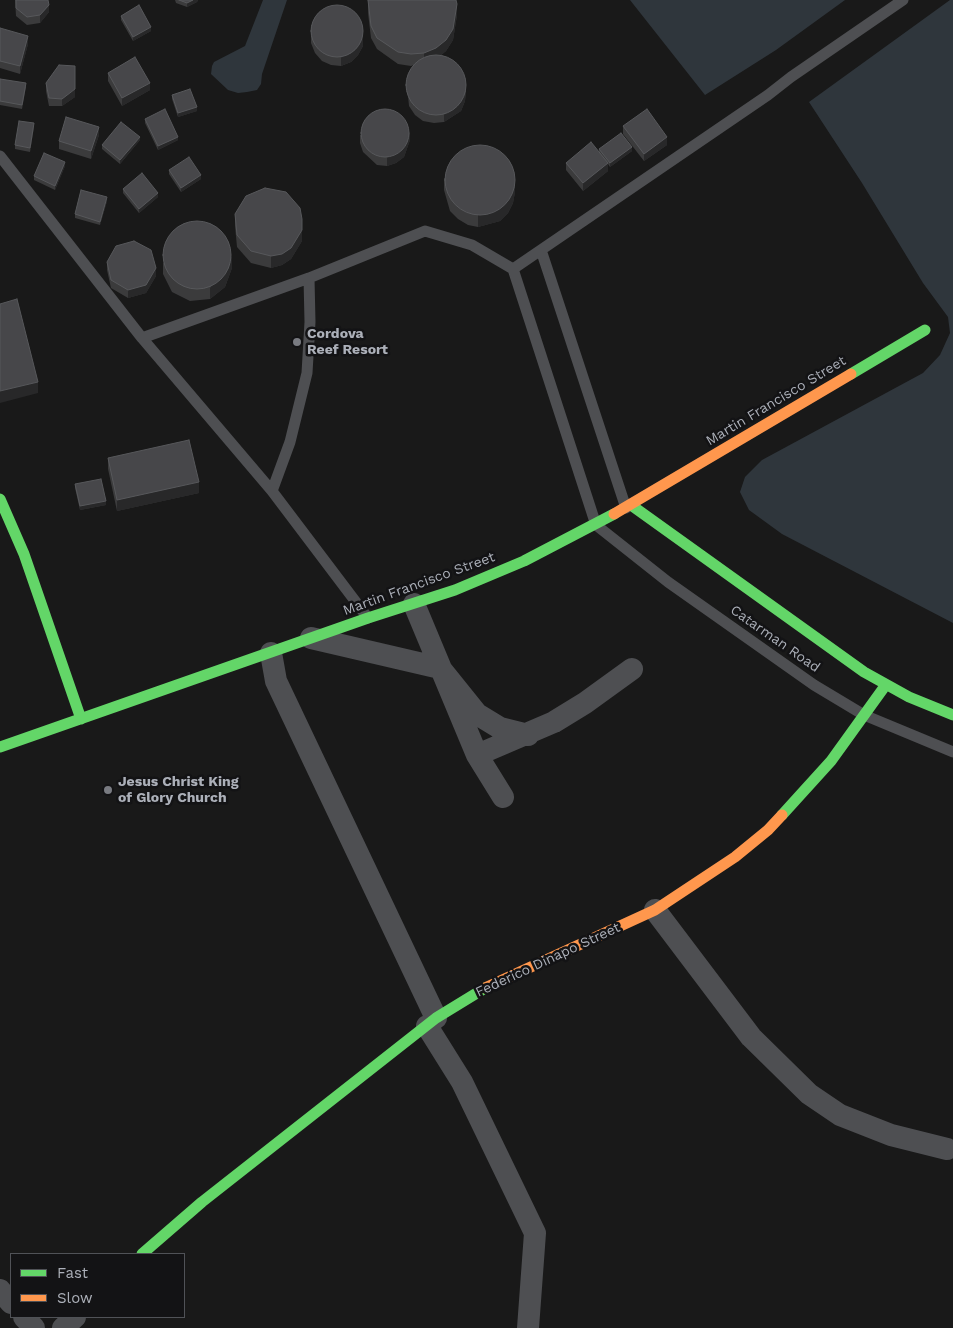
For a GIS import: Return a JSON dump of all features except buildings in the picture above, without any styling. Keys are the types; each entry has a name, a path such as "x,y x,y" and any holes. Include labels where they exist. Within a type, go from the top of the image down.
{"street":[{"name":"Martin Francisco Street","path":"0,747 368,618 414,604 498,572 596,525 925,330"},
{"path":"0,499 24,554 80,719"},
{"name":"Catarman Road","path":"629,506 885,686 953,715"},
{"path":"414,604 477,755 503,797"},
{"path":"311,638 440,668 477,714 500,728 528,735"},
{"path":"271,652 276,681 431,1022 535,1233 528,1328"},
{"path":"477,755 528,735 586,703 632,669"},
{"name":"Federico Dinapo Street","path":"143,1253 202,1202 431,1022 490,984 654,910 728,862 768,830 831,762 885,686"},
{"path":"654,910 751,1037 809,1094 840,1115 891,1135 947,1149"},
{"path":"0,1290 10,1302"},
{"path":"25,1318 34,1328"},
{"path":"63,1328 74,1318"}],"lane":[{"path":"513,269 904,0"},
{"path":"0,156 142,338 272,491 368,618"},
{"path":"142,338 309,278 425,231 472,245 513,269 596,525"},
{"path":"541,250 629,506"},
{"path":"272,491 290,442 307,373 310,322 309,278"},
{"name":"Catarman Road","path":"596,525 668,582 814,685 864,715 953,752"}],"shaded area":[{"path":"263,0 287,0 262,74 261,84 257,90 247,92 238,93 228,90 211,74 212,66 214,62 245,46"},
{"path":"630,0 845,0 776,50 705,95"},
{"path":"950,0 953,0 953,623 782,534 749,510 740,492 745,477 762,460 923,373 940,355 950,333 948,317 923,283 862,183 809,102"}],"traffic: fast":[{"path":"851,374 925,330"},
{"path":"0,499 24,554 81,719"},
{"path":"631,505 864,672 909,697 953,715"},
{"path":"0,747 368,618 455,590 524,561 614,514"},
{"path":"782,815 831,761 885,686"},
{"path":"143,1253 202,1202 436,1018 485,988"}],"traffic: slow":[{"path":"614,514 851,374"},
{"path":"485,988 655,910 735,857 768,830 782,815"}],"place":[{"name":"Cordova Reef Resort","path":"297,342"},
{"name":"Jesus Christ King of Glory Church","path":"108,790"}]}
